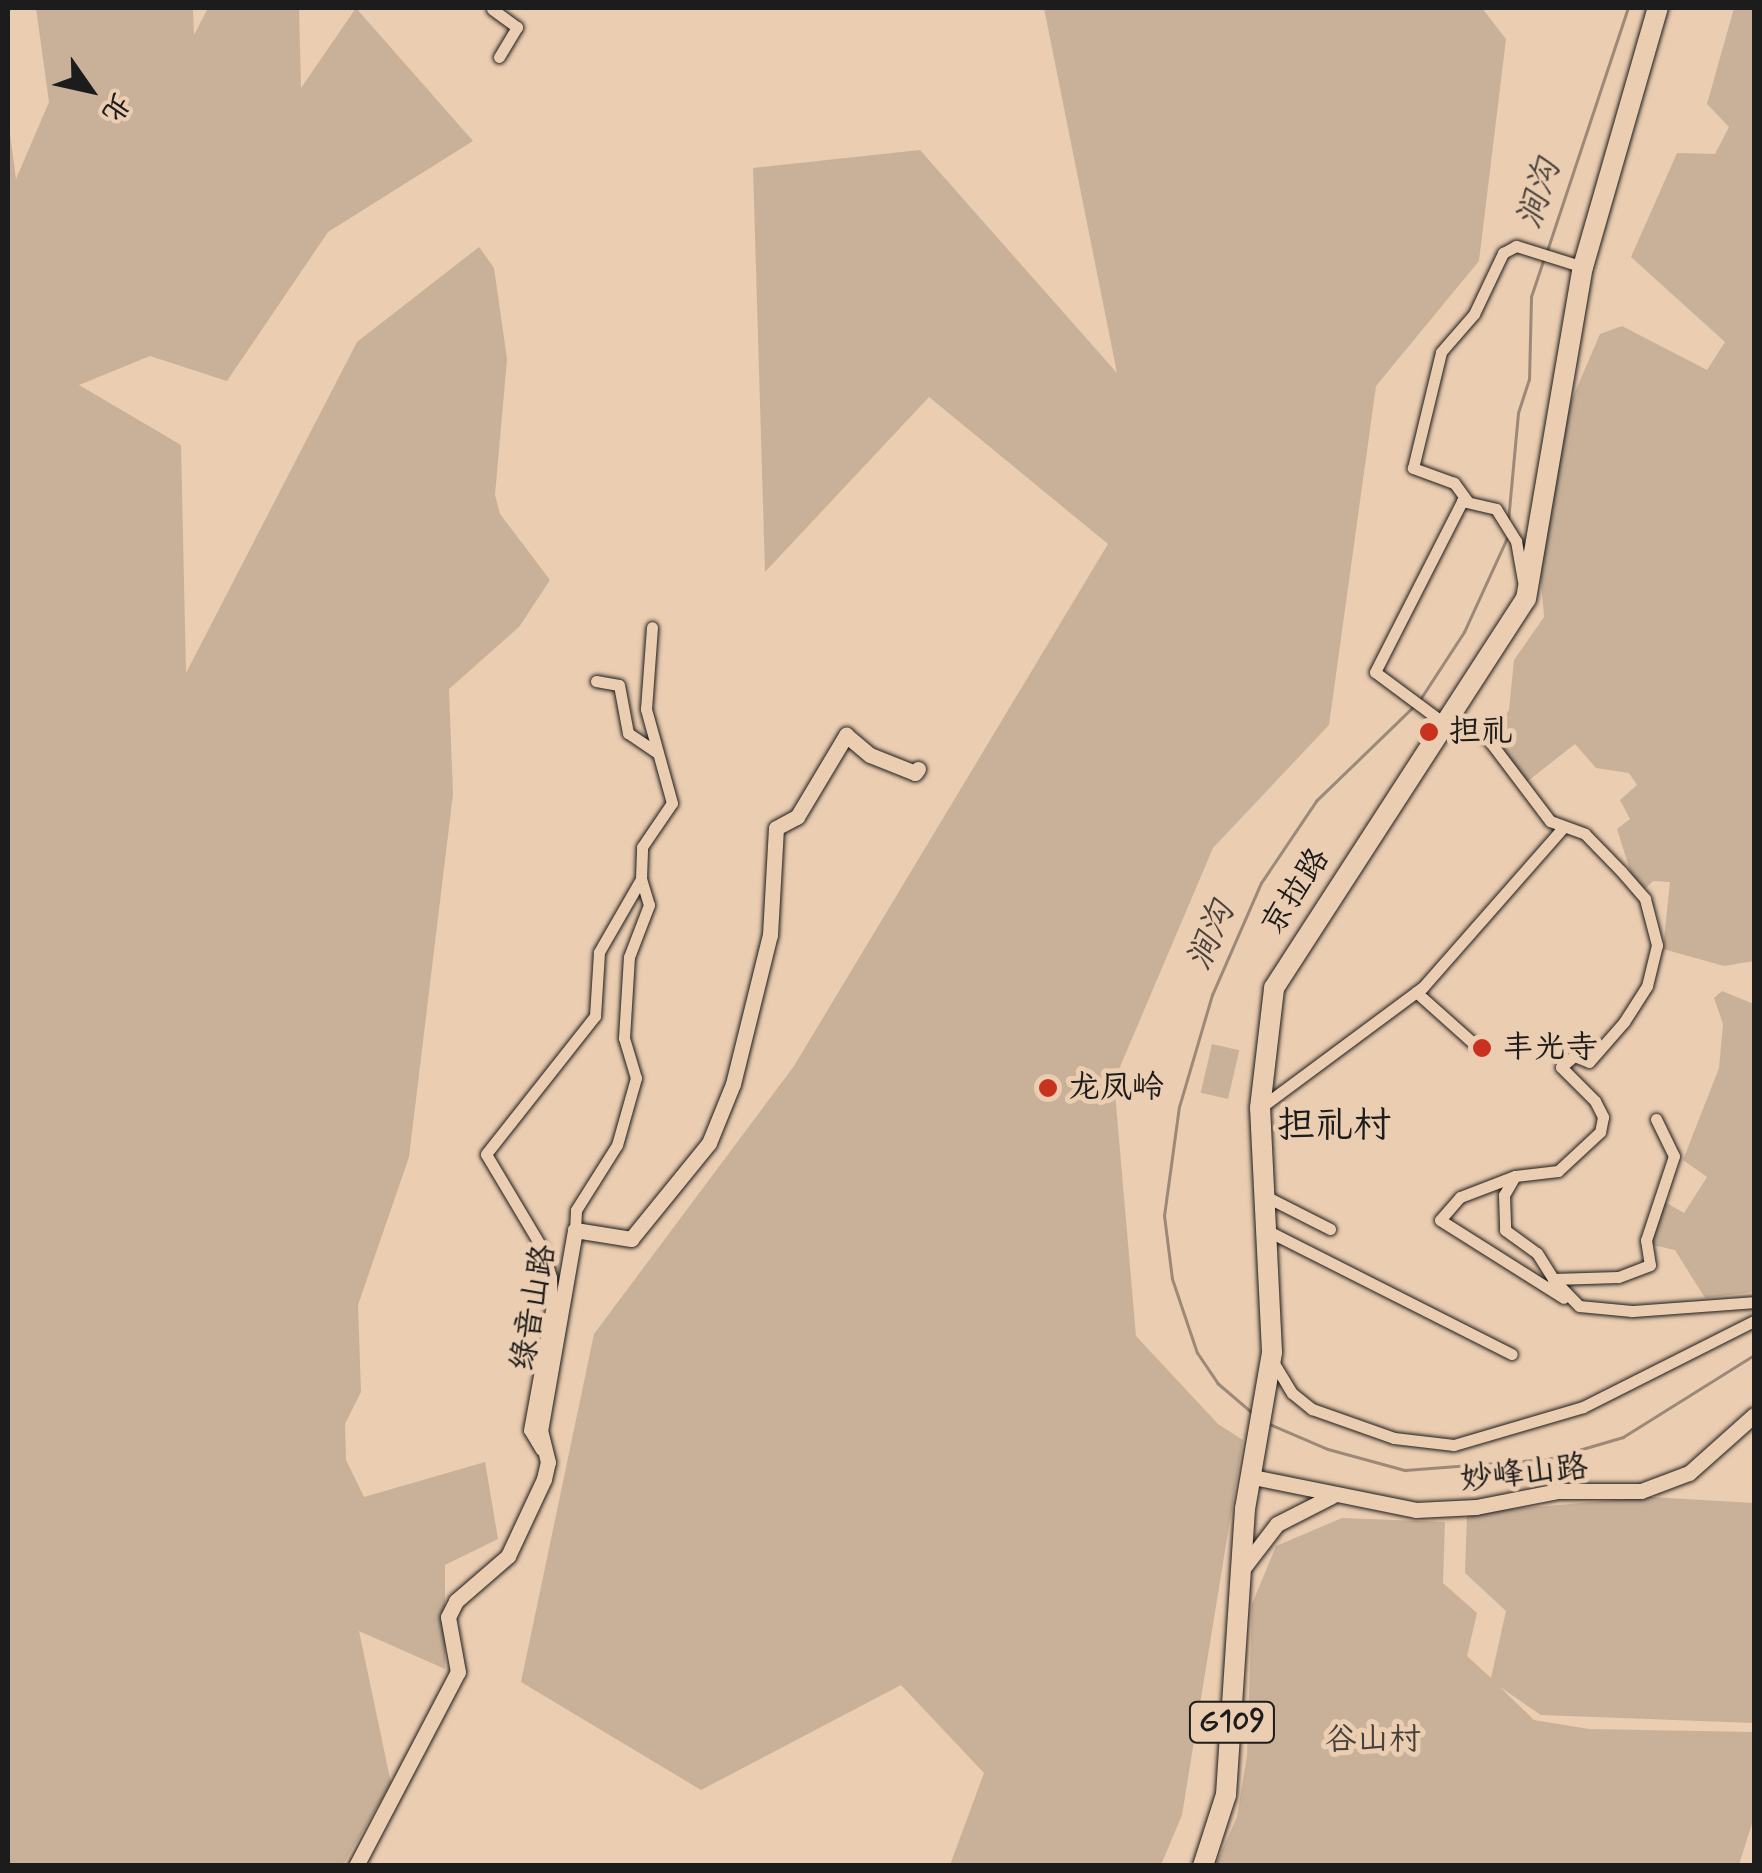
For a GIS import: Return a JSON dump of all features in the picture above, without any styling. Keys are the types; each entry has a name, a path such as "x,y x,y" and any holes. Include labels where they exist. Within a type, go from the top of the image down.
{"highway":[{"name":"京拉路","path":"1203,1866 1226,1795 1249,1471 1271,1359 1260,1108 1268,1013 1280,972 1441,718 1526,599 1583,267 1658,8"}],"street":[{"path":"489,8 517,27 498,57"},
{"path":"1468,502 1454,482 1413,468 1441,352 1474,314 1503,253 1516,246 1583,267"},
{"path":"1526,599 1516,541 1496,509 1462,501 1375,672 1441,718 1488,739 1535,804 1562,829 1585,834 1645,900 1657,945 1647,986 1624,1022 1589,1062 1574,1056 1561,1067 1595,1101 1603,1117 1600,1132 1558,1171 1516,1176 1460,1197 1440,1220 1579,1306 1632,1311 1754,1302"},
{"path":"575,1230 576,1210 616,1145 636,1078 624,1038 629,957 649,905 640,879 642,847 672,803 646,708 652,627"},
{"path":"596,681 619,685 628,733 658,754"},
{"name":"绿音山路","path":"356,1866 458,1672 448,1618 472,1582 508,1556 544,1479 548,1462 541,1450 575,1230 631,1239 709,1143 733,1084 770,935 776,828 797,817 839,739 854,738 870,755 915,773 918,768"},
{"path":"1260,1108 1416,992 1562,829"},
{"path":"541,1450 529,1430 552,1305 551,1278 542,1248 486,1154 595,1016 600,952 640,879"},
{"path":"1416,992 1473,1043"},
{"path":"1553,1279 1618,1278 1650,1265 1646,1240 1674,1156 1656,1119"},
{"path":"1516,1176 1504,1195 1506,1230 1538,1253 1553,1279 1579,1306"},
{"path":"1265,1196 1330,1230"},
{"path":"1268,1232 1512,1354"},
{"path":"1271,1359 1292,1393 1312,1409 1394,1438 1454,1445 1583,1407 1679,1364 1754,1321"},
{"name":"妙峰山路","path":"1249,1471 1334,1496 1444,1510 1558,1491 1641,1491 1690,1473 1754,1414"},
{"path":"1240,1575 1277,1524 1334,1496"}],"green space":[{"path":"36,8 193,8 194,35 208,8 299,8 301,88 356,8 473,141 328,232 227,381 150,356 79,385 181,445 186,673 357,342 479,247 494,268 507,359 495,495 500,514 550,580 519,627 449,689 453,794 409,1157 358,1305 361,1392 345,1424 346,1460 364,1497 485,1462 498,1539 445,1565 445,1669 359,1631 391,1783 343,1865 8,1865 8,119 16,179 49,102"},
{"path":"1044,8 1482,8 1506,39 1479,261 1376,386 1329,725 1213,848 1114,1081 1136,1336 1218,1424 1243,1440 1182,1815 1161,1865 950,1865 984,1773 901,1685 701,1790 521,1682 594,1334 794,1066 1108,544 929,397 765,572 753,168 920,150 1117,373"},
{"path":"1734,8 1754,8 1754,961 1724,966 1663,949 1670,882 1653,881 1638,896 1617,829 1630,819 1620,800 1637,785 1629,773 1596,768 1575,744 1524,784 1492,737 1509,710 1514,660 1544,617 1540,569 1566,413 1600,334 1622,326 1707,370 1725,342 1631,257 1677,153 1715,154 1729,127 1707,104"},
{"path":"1722,991 1754,1004 1754,1292 1705,1298 1675,1250 1648,1244 1665,1202 1684,1213 1707,1177 1683,1160 1719,1068 1723,1024 1714,998"},
{"path":"1212,1044 1239,1050 1228,1099 1201,1093"},
{"name":"谷山村","path":"1651,1497 1754,1503 1754,1723 1541,1715 1500,1687 1534,1720 1589,1729 1754,1732 1754,1817 1739,1865 1215,1866 1237,1817 1247,1755 1252,1604 1276,1546 1342,1518 1445,1522 1443,1583 1477,1613 1467,1656 1491,1678 1506,1611 1465,1573 1467,1513"}],"waterway":[{"name":"涧沟","path":"1547,251 1628,8"},
{"name":"涧沟","path":"1508,521 1518,413 1529,380 1531,297 1544,258"},
{"name":"涧沟","path":"1421,698 1464,632 1507,538"},
{"name":"涧沟","path":"1252,1413 1218,1384 1197,1353 1172,1279 1164,1216 1179,1107 1212,995 1261,883 1316,801 1413,707"},
{"name":"涧沟","path":"1267,1423 1328,1449 1405,1470 1548,1459 1623,1437 1754,1355"}],"place":[{"name":"担礼","path":"1429,732"},
{"name":"丰光寺","path":"1482,1048"},
{"name":"龙凤岭","path":"1048,1088"}],"district":[{"name":"担礼村","path":"1334,1127"}]}
